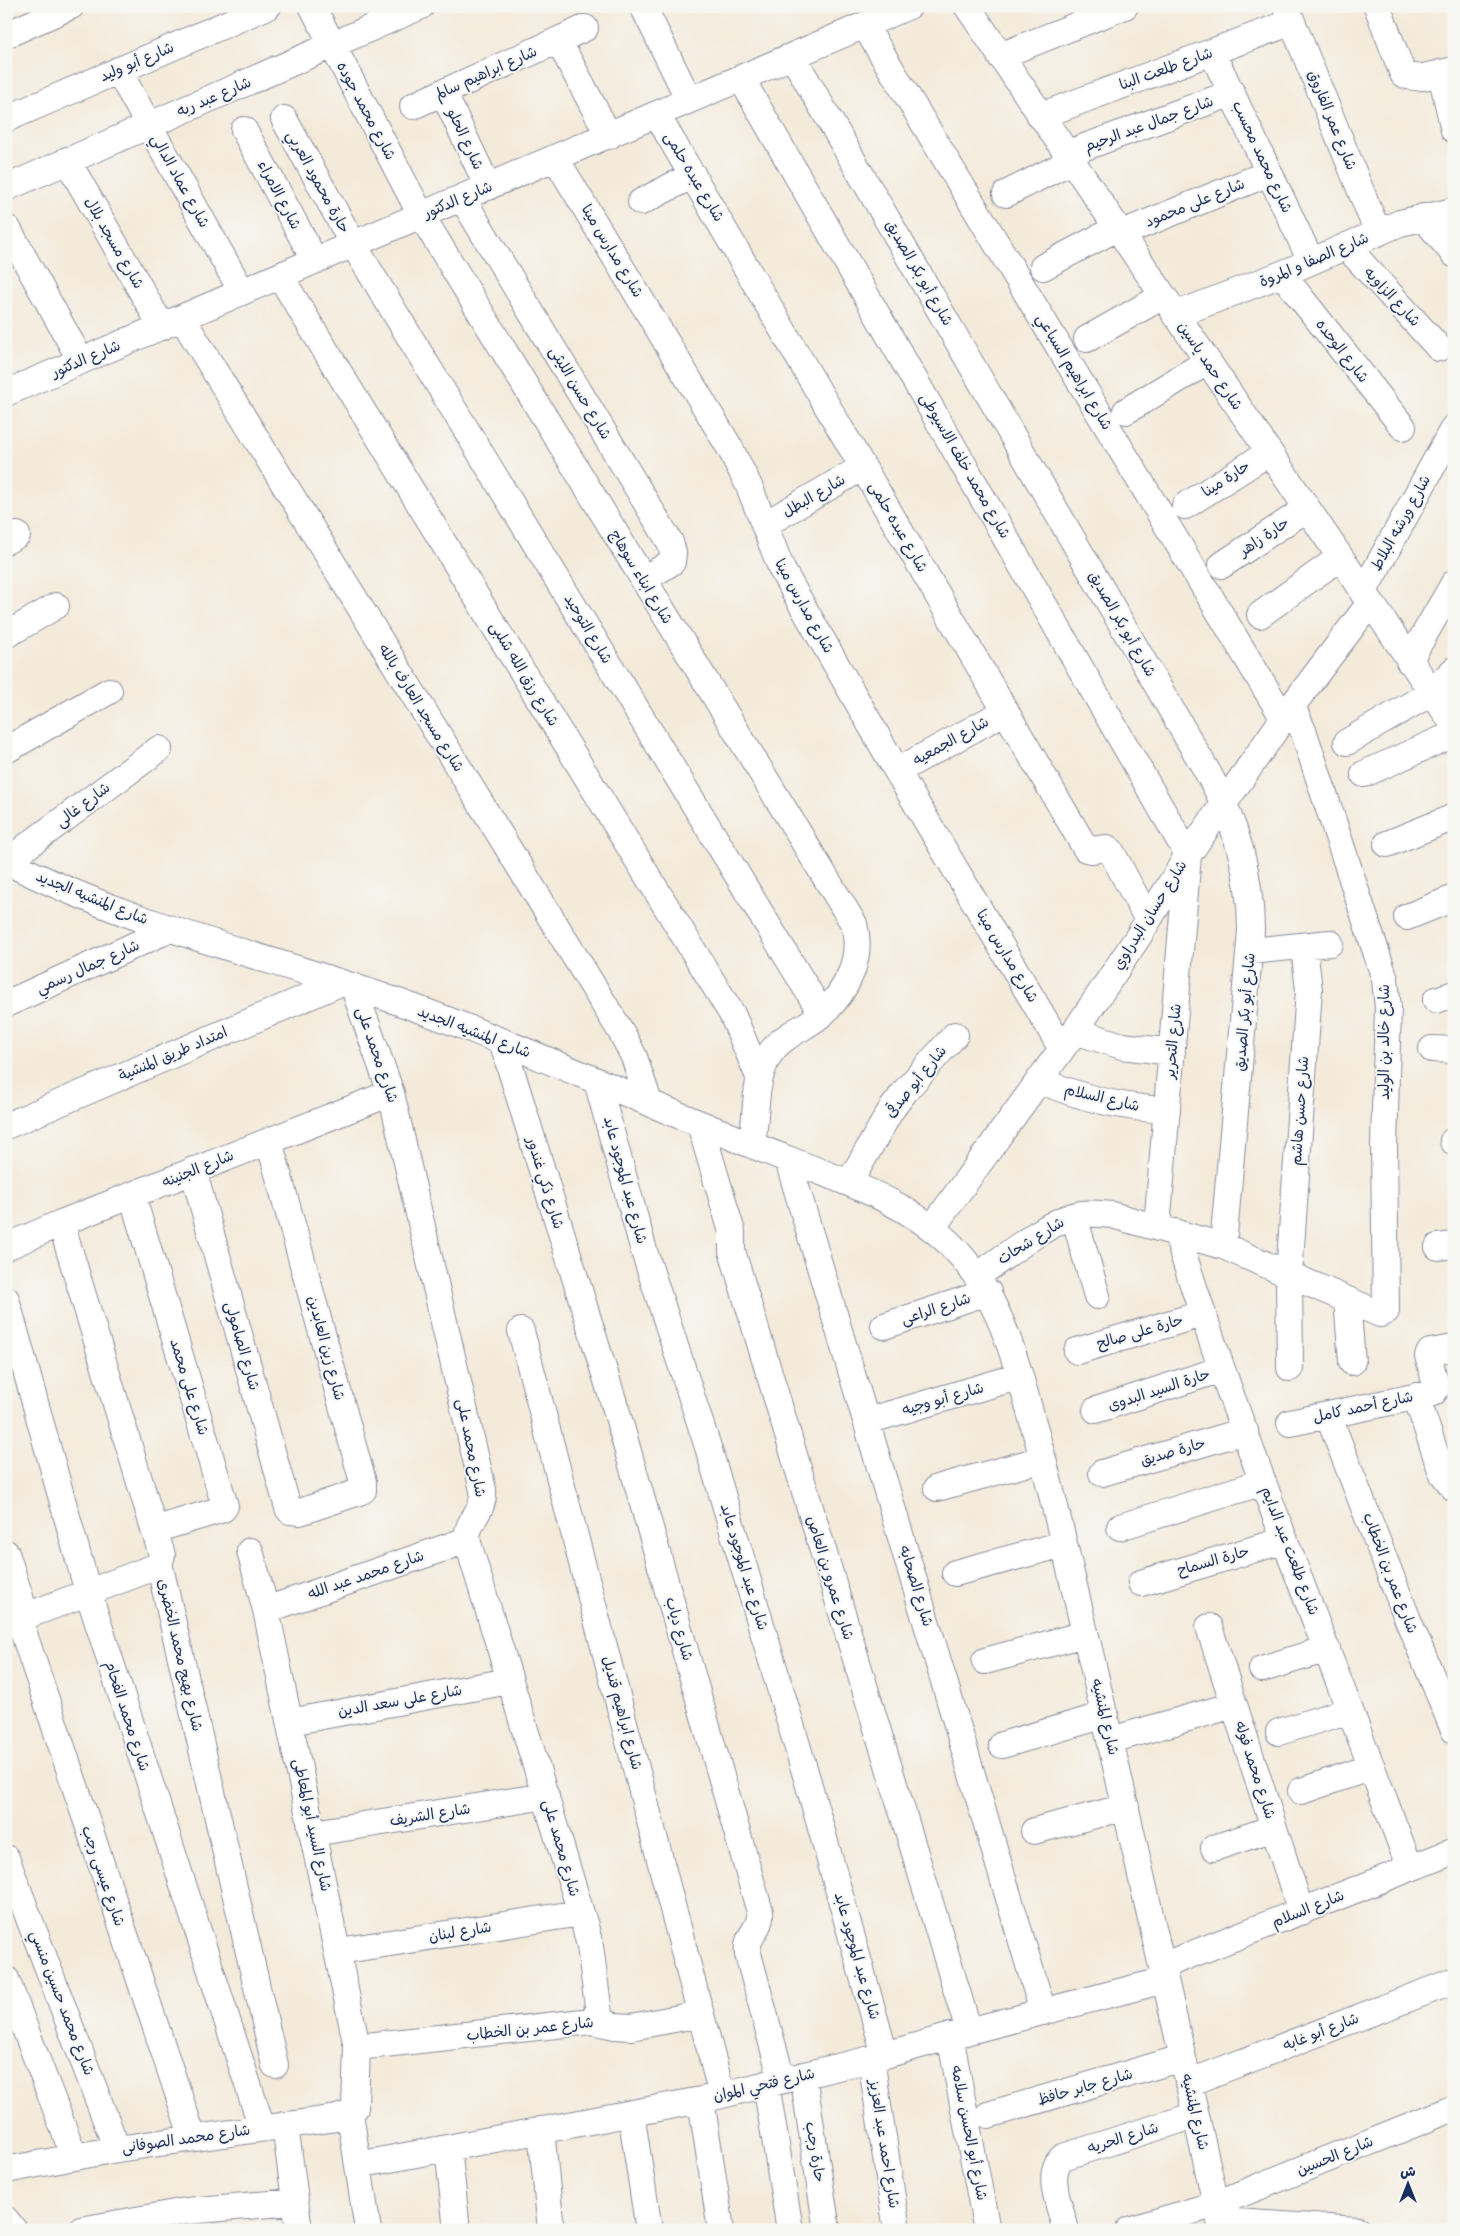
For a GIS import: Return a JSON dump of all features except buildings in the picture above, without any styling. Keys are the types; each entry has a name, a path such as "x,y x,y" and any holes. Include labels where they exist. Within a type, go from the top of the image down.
{"street":[{"path":"6,35 71,6"},
{"name":"شارع أبو وليد","path":"6,119 268,6"},
{"name":"شارع محمد جوده","path":"312,6 421,215"},
{"name":"شارع عبد ربه","path":"6,188 422,6"},
{"path":"643,6 689,100"},
{"name":"شارع الدكتور","path":"6,393 556,159 909,6"},
{"name":"شارع حمد ياسين","path":"967,6 1366,598 1454,725"},
{"path":"1000,56 1126,6"},
{"path":"1377,6 1403,74 1411,78 1447,71 1454,130"},
{"name":"شارع طلعت البنا","path":"1040,116 1212,52 1289,14"},
{"name":"شارع عمر الفاروق","path":"1289,14 1378,233"},
{"name":"شارع ابراهيم السباعي","path":"865,26 1288,712"},
{"name":"شارع ابراهيم سالم","path":"413,106 585,28"},
{"path":"558,40 609,136"},
{"name":"شارع محمد محسب","path":"1212,52 1311,261"},
{"name":"شارع أبو بكر الصديق","path":"793,57 1224,804 1238,839 1249,883 1251,951 1223,1246"},
{"name":"شارع عماد الدالي","path":"118,70 242,292"},
{"name":"شارع محمد خلف الاسيوطى","path":"741,78 1188,855"},
{"name":"شارع الحلو","path":"443,92 488,187"},
{"name":"شارع جمال عبد الرحيم","path":"1006,194 1069,158 1232,93"},
{"name":"شارع عبده حلمى","path":"657,115 1086,848 1091,850 1106,848 1111,851 1148,920"},
{"name":"حارة محمود العربي","path":"284,119 353,244"},
{"name":"شارع الامراء","path":"244,130 315,261"},
{"name":"شارع مدارس مينا","path":"556,159 730,448 782,570 897,771 1068,1040"},
{"name":"شارع مسجد بلال","path":"67,160 172,322"},
{"name":"شارع على محمود","path":"1043,267 1118,231 1269,173"},
{"path":"641,202 693,175"},
{"name":"شارع حسن الليثى","path":"462,198 670,542 673,553 672,562 643,580"},
{"name":"شارع الصفا و المروة","path":"1088,339 1169,306 1282,274 1346,246 1423,216 1454,211"},
{"name":"شارع ابناء سوهاج","path":"421,215 854,924 859,940 857,958 841,993 822,1014"},
{"path":"1423,216 1454,254"},
{"path":"8,229 81,361"},
{"name":"شارع التوحيد","path":"353,244 822,1014"},
{"name":"شارع الزاويه","path":"1346,246 1439,348"},
{"name":"شارع الوحده","path":"1282,274 1403,427"},
{"name":"شارع رزق الله شلبى","path":"280,276 732,1014 759,1077"},
{"name":"شارع مسجد العارف بالله","path":"172,322 623,1035 634,1057 649,1102"},
{"path":"1126,411 1207,362"},
{"name":"شارع ورشه البلاط","path":"1366,598 1454,427"},
{"name":"حارة مينا","path":"1185,506 1268,453"},
{"name":"شارع البطل","path":"764,525 864,467"},
{"name":"حارة زاهر","path":"1222,565 1306,509"},
{"path":"1260,616 1339,558"},
{"path":"1410,661 1454,583"},
{"name":"شارع حسان البدراوي","path":"932,1228 1068,1040 1148,920 1188,855 1366,598"},
{"path":"6,635 56,606"},
{"path":"1347,742 1432,693 1454,670"},
{"path":"6,750 109,691"},
{"name":"شارع الجمعيه","path":"897,771 1006,711"},
{"name":"شارع خالد بن الوليد","path":"1288,712 1304,733 1386,980 1388,1008 1384,1145 1386,1311 1380,1314 1347,1300"},
{"path":"1364,774 1454,734"},
{"name":"شارع غالى","path":"12,869 159,749"},
{"path":"1387,844 1454,817"},
{"name":"شارع التحرير","path":"1166,1229 1167,1110 1188,855"},
{"name":"شارع المنشيه الجديد","path":"12,869 170,929 347,985 502,1041 700,1124 849,1183 892,1203 932,1228"},
{"path":"1408,917 1454,898"},
{"name":"شارع جمال رسمي","path":"6,1004 170,929"},
{"path":"1251,951 1330,943"},
{"name":"شارع حسن هاشم","path":"1290,1368 1289,1275 1309,990 1304,947"},
{"name":"شارع محمد على","path":"347,985 391,1093 483,1490 482,1508 470,1524 466,1533 467,1540 590,1946 600,2021"},
{"name":"امتداد طريق المنشية","path":"6,1126 347,985"},
{"path":"752,1145 759,1077 770,1054 787,1037 822,1014"},
{"name":"شارع أبو صدقى","path":"849,1183 891,1110 906,1090 955,1035"},
{"path":"1068,1040 1172,1052"},
{"name":"شارع ذكي غندور","path":"502,1041 588,1325"},
{"name":"شارع السلام","path":"1039,1080 1063,1090 1114,1104 1167,1110"},
{"name":"شارع عبد الموجود عابد","path":"597,1081 644,1251 725,1504 810,1791 878,2057"},
{"name":"شارع الجنينه","path":"6,1247 193,1170 391,1093"},
{"name":"شارع عمرو بن العاص","path":"700,1124 732,1232 732,1251 959,2034"},
{"name":"شارع زين العابدين","path":"269,1141 364,1487 359,1492 300,1512"},
{"name":"شارع الصحابه","path":"788,1160 1044,2012"},
{"name":"شارع الصامولى","path":"193,1170 286,1503 290,1511 300,1512"},
{"name":"شارع على محمد","path":"132,1195 225,1506 223,1509 154,1530"},
{"name":"شارع شحات","path":"982,1284 1057,1222 1074,1216 1093,1213 1112,1214 1166,1229"},
{"path":"1074,1216 1097,1296"},
{"name":"شارع بهيج محمد الخضرى","path":"61,1223 162,1557 160,1565 275,2065"},
{"name":"شارع المنشيه","path":"932,1228 948,1243 982,1284 1008,1336 1020,1376 1043,1459 1111,1740 1219,2218"},
{"path":"1166,1229 1223,1246 1347,1300 1352,1362"},
{"name":"شارع طلعت عبد الدايم","path":"1166,1229 1202,1314 1263,1482 1410,1868"},
{"name":"شارع الراعى","path":"884,1326 982,1284"},
{"name":"شارع محمد الفحام","path":"6,1299 88,1592 274,2127 294,2202 299,2230"},
{"name":"حارة على صالح","path":"1077,1350 1202,1314"},
{"name":"شارع دياب","path":"588,1325 625,1441 760,1912 760,1924 748,1939 748,1954 784,2080"},
{"name":"شارع ابراهيم قنديل","path":"521,1330 701,2014 712,2097 721,2230"},
{"path":"1454,1348 1430,1352 1428,1356 1426,1393 1443,1443 1442,1473 1454,1488"},
{"name":"حارة السيد البدوى","path":"1096,1410 1222,1369"},
{"name":"شارع أبو وجيه","path":"867,1421 1020,1376"},
{"name":"شارع أحمد كامل","path":"1290,1423 1426,1393"},
{"name":"شارع عمر بن الخطاب","path":"1328,1415 1408,1620 1454,1730"},
{"name":"حارة صديق","path":"1102,1472 1244,1431"},
{"path":"937,1488 1043,1459"},
{"path":"1120,1527 1263,1482"},
{"name":"شارع محمد عبد الله","path":"266,1610 467,1540"},
{"name":"حارة السماح","path":"1141,1582 1285,1540"},
{"path":"956,1573 1064,1544"},
{"name":"شارع السيد أبو المعاطى","path":"250,1551 266,1610 339,1951 357,2047 354,2108 358,2165 368,2230"},
{"path":"6,1552 26,1616 160,1565"},
{"name":"شارع عيسى رجب","path":"26,1616 21,1619 20,1626 193,2138"},
{"name":"شارع محمد فوله","path":"1209,1627 1301,1912"},
{"path":"985,1661 1085,1634"},
{"path":"1262,1669 1327,1649"},
{"name":"شارع على سعد الدين","path":"290,1722 509,1681"},
{"path":"1111,1740 1234,1705"},
{"path":"1279,1732 1350,1710"},
{"path":"1002,1746 1104,1715"},
{"path":"1301,1791 1372,1767"},
{"name":"شارع الشريف","path":"313,1833 546,1796"},
{"path":"1034,1831 1126,1807"},
{"path":"1214,1848 1274,1828"},
{"name":"شارع السلام","path":"1163,1973 1301,1912 1454,1851"},
{"name":"شارع محمد حسين منسي","path":"6,1858 117,2149"},
{"name":"شارع لبنان","path":"339,1951 580,1913"},
{"name":"شارع فتحي الموان","path":"358,2165 712,2097 784,2080 878,2057 1044,2012 1163,1973"},
{"path":"6,1979 74,2156"},
{"name":"شارع أبو غابه","path":"1185,2070 1454,1981"},
{"name":"شارع عمر بن الخطاب","path":"357,2047 600,2021 615,2026 631,2027 701,2014"},
{"name":"شارع أبو الحسن سلامه","path":"959,2034 987,2230"},
{"name":"شارع احمد عبد العزيز","path":"878,2057 897,2230"},
{"name":"شارع جابر حافظ","path":"988,2115 1185,2070"},
{"path":"784,2080 790,2230"},
{"name":"حارة رجب","path":"784,2080 827,2230"},
{"name":"شارع محمد الصوفانى","path":"6,2170 117,2149 337,2118 354,2108"},
{"name":"شارع الحسين","path":"1129,2230 1219,2218 1454,2108"},
{"path":"631,2113 649,2230"},
{"name":"شارع الحريه","path":"1066,2230 1054,2180 1054,2166 1063,2157 1196,2116"},
{"path":"541,2130 551,2230"},
{"path":"448,2148 458,2230"},
{"path":"81,2230 186,2210 294,2202"},
{"path":"1219,2218 1358,2230"},
{"path":"6,2220 14,2230"}]}
